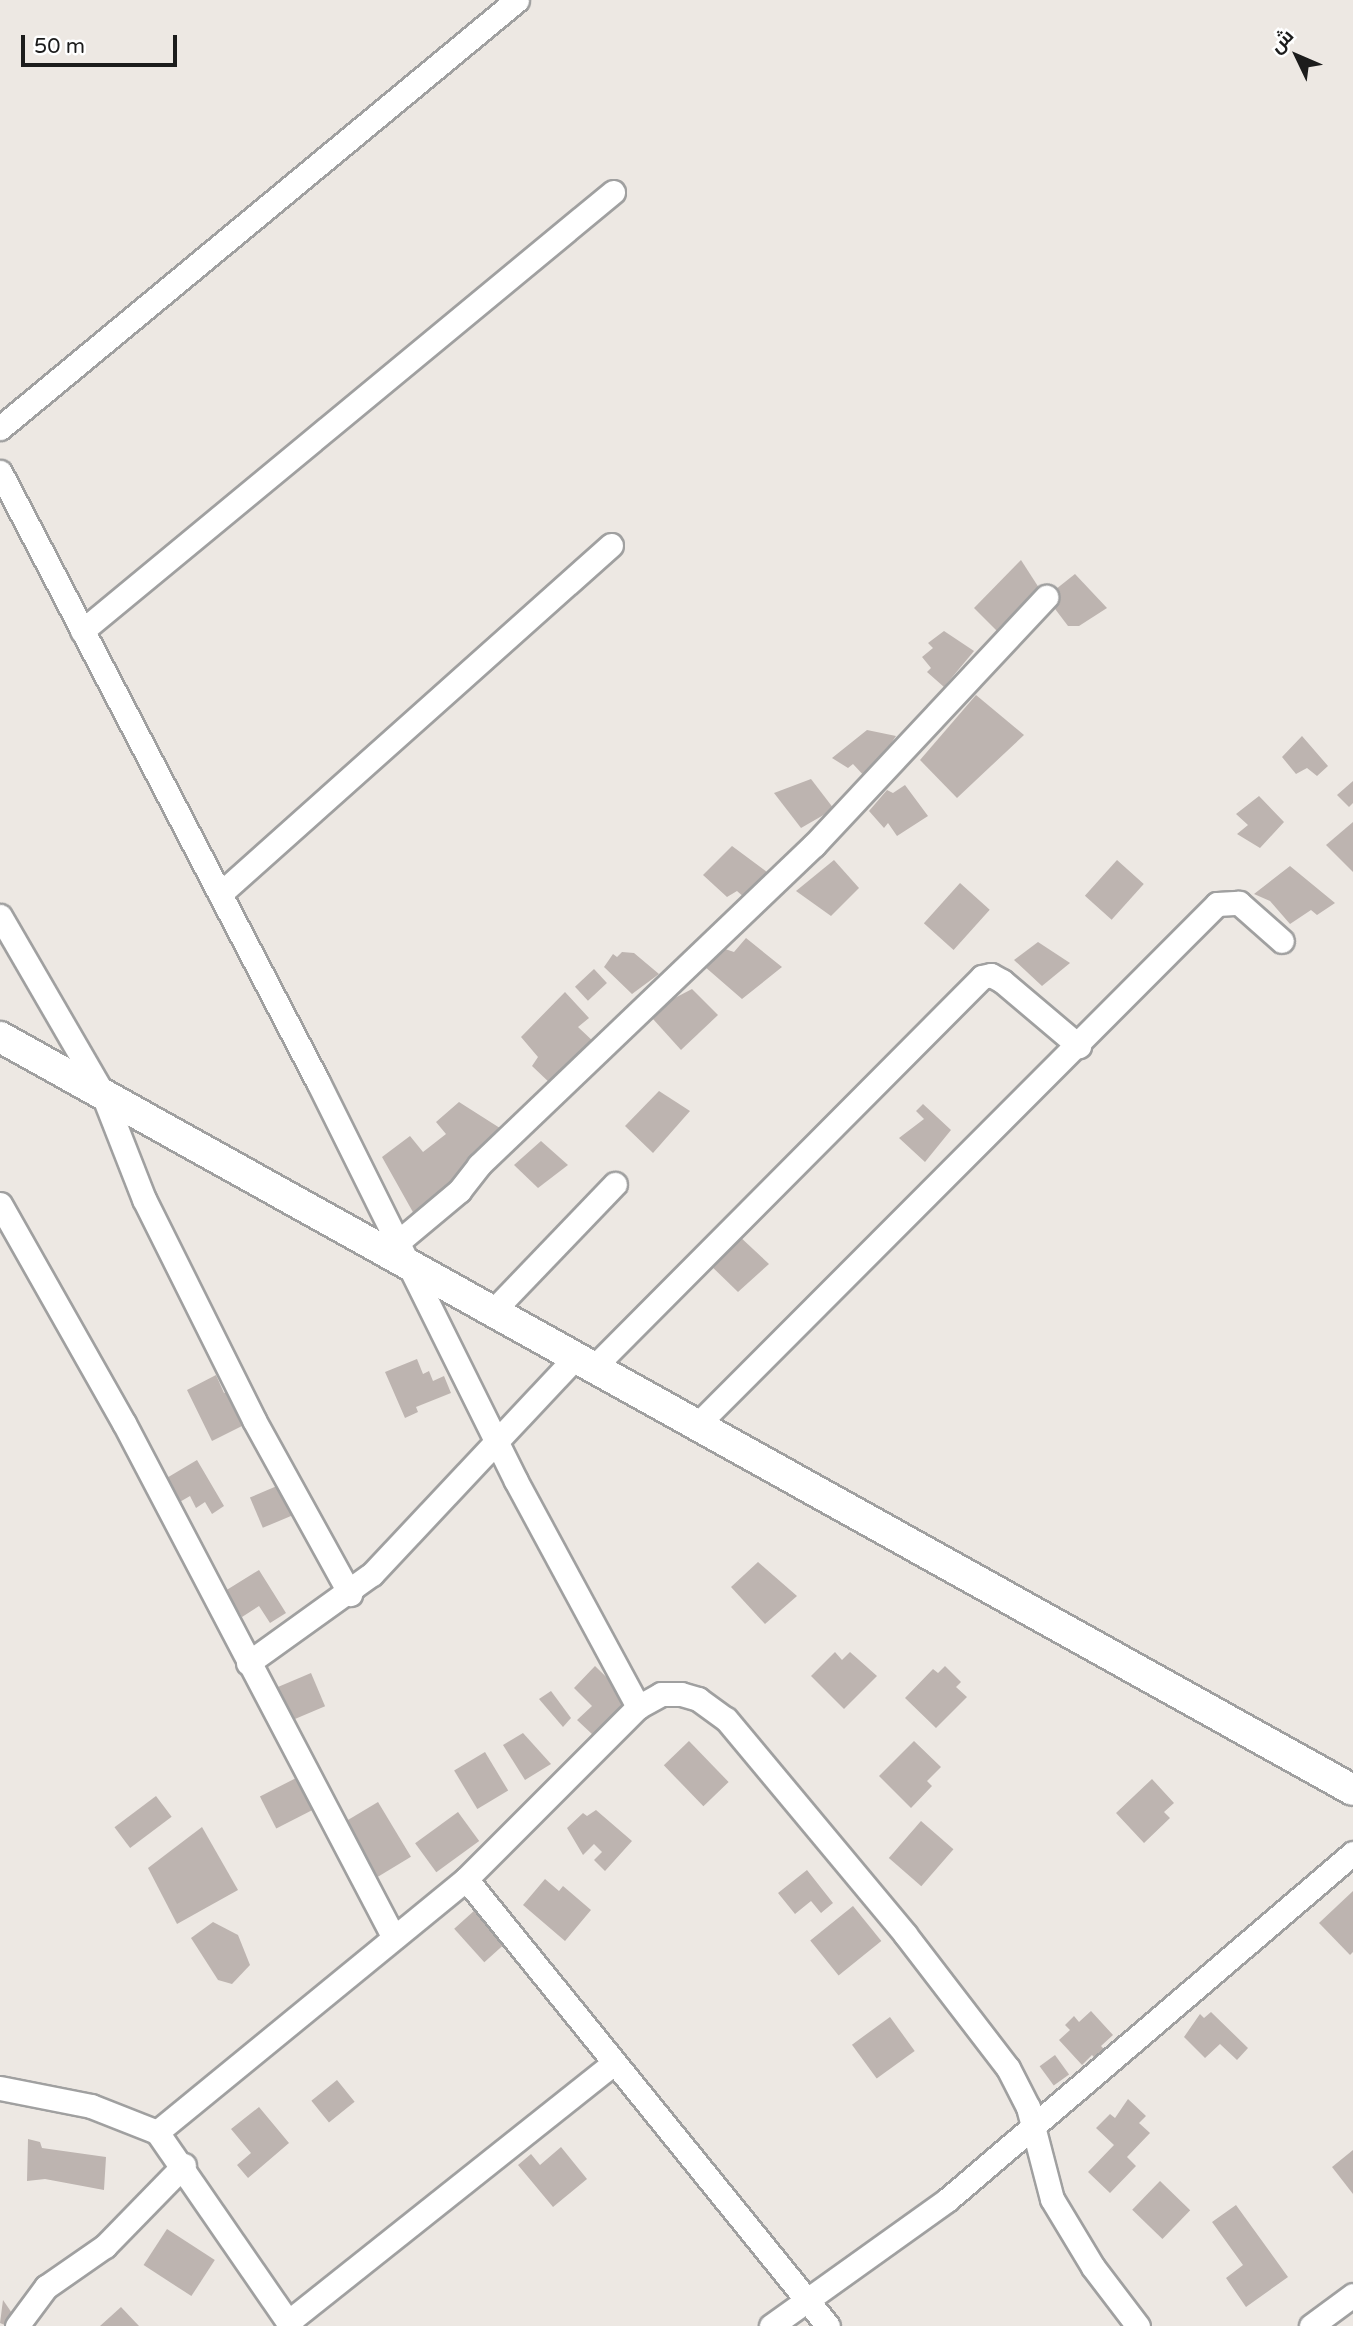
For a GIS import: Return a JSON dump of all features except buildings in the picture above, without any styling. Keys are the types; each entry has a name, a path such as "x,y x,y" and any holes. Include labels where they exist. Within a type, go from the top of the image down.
{"street":[{"path":"0,428 517,0"},
{"path":"82,631 613,192"},
{"path":"0,472 220,894 497,1443 638,1707"},
{"path":"220,894 611,545"},
{"path":"403,1253 479,1165 814,845 1046,597"},
{"path":"697,1424 1079,1046 1217,904 1239,903 1282,941"},
{"path":"0,916 102,1093 144,1199 254,1420 350,1594"},
{"path":"248,1662 350,1594 405,1543 497,1443 585,1362 982,977 991,975 1002,981 1079,1046"},
{"path":"0,1037 403,1253 493,1311 1353,1790"},
{"path":"493,1311 615,1184"},
{"path":"0,1204 124,1423 394,1938"},
{"path":"156,2132 466,1879 638,1707 661,1694 681,1694 698,1699 726,1719 981,2031 1023,2094 1034,2125 1041,2165 1063,2220 1138,2326"},
{"path":"771,2326 947,2200 1353,1853"},
{"path":"466,1879 828,2326"},
{"path":"0,2088 91,2106 156,2132 184,2165 290,2324 614,2063"},
{"path":"17,2326 46,2287 105,2246 184,2165"},
{"path":"1311,2326 1353,2294"}]}
